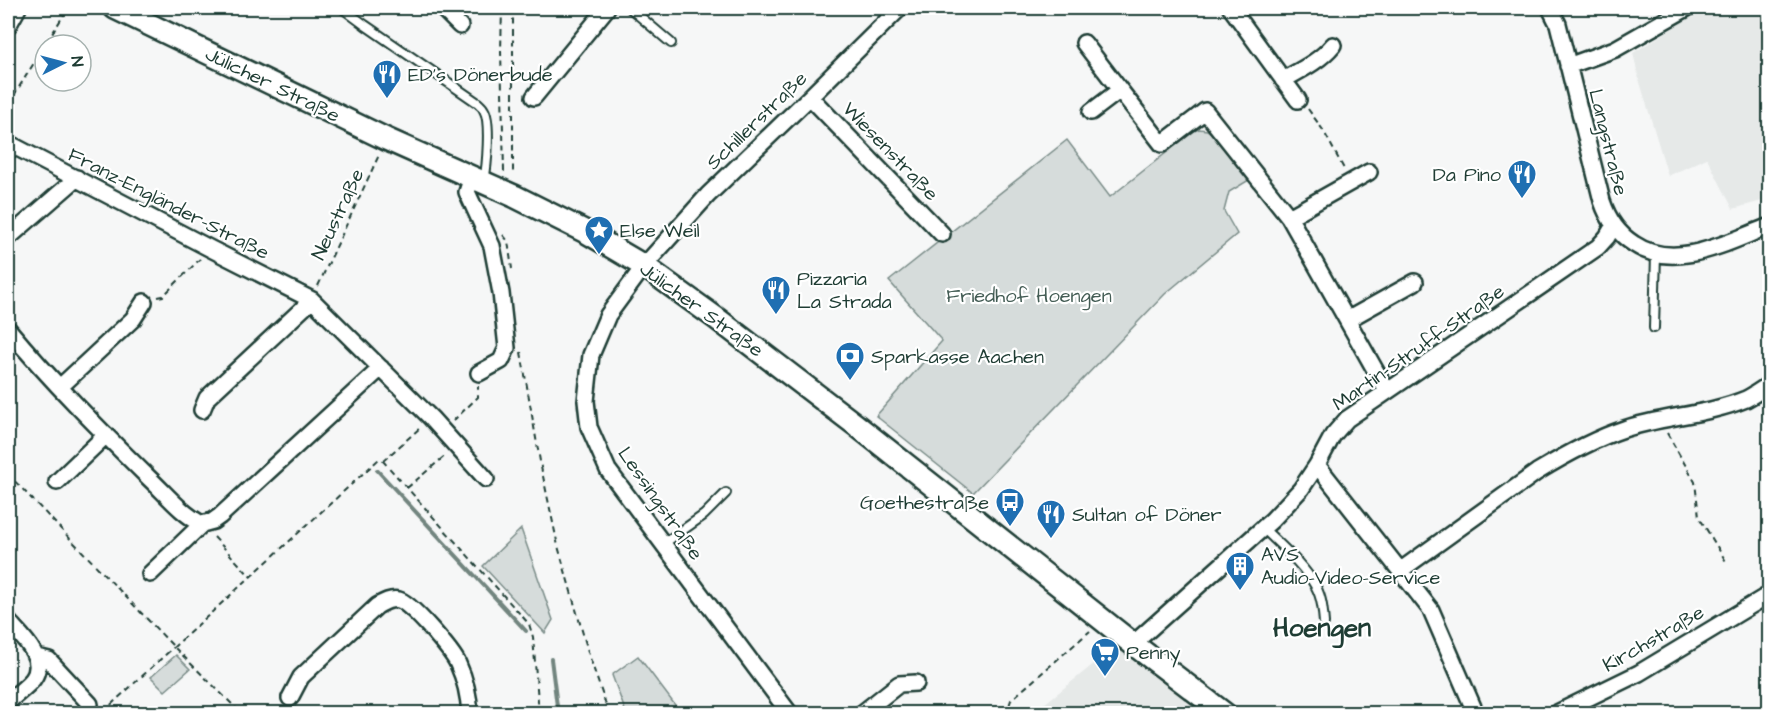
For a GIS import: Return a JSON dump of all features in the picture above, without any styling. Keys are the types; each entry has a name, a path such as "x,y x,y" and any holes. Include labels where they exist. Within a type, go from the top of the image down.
{"main road":[{"name":"Jülicher Straße","path":"115,8 386,139 492,186 586,232 644,266 856,425 1223,713"}],"street":[{"path":"8,26 18,8"},
{"path":"442,8 460,26"},
{"path":"534,98 607,8"},
{"name":"Schillerstraße","path":"644,266 708,195 900,8"},
{"path":"1231,8 1298,100"},
{"name":"Langstraße","path":"1550,8 1558,24 1602,201 1607,214 1624,237 1641,249 1661,256 1670,256 1698,253 1770,226"},
{"path":"1568,66 1616,49 1687,8"},
{"path":"1084,43 1162,144 1205,111 1289,217 1386,391"},
{"path":"1283,80 1316,61 1333,45"},
{"path":"1090,112 1120,90"},
{"name":"Wiesenstraße","path":"810,97 942,234"},
{"name":"Franz-Engländer-Straße","path":"8,143 312,300 443,431 486,480"},
{"path":"1289,217 1369,172"},
{"path":"8,238 77,178"},
{"path":"479,373 501,361 507,348 501,293 492,246 467,192 492,186"},
{"name":"Martin-Struff-Straße","path":"1133,644 1263,528 1301,489 1333,435 1347,418 1598,247 1614,225"},
{"name":"Lessingstraße","path":"644,266 608,315 591,356 587,381 587,414 593,438 608,470 790,714"},
{"path":"1347,320 1415,282"},
{"path":"202,410 207,398 312,300"},
{"path":"60,387 133,319 144,302"},
{"path":"10,337 184,511 202,524"},
{"path":"150,574 202,524 220,516 381,368"},
{"path":"1401,570 1537,471 1595,440 1659,420 1718,408 1746,398 1770,384"},
{"path":"57,482 106,435"},
{"path":"1317,465 1431,610 1476,714"},
{"name":"Kirchstraße","path":"1555,714 1639,673 1770,594"},
{"path":"290,698 301,677 377,606 385,601 398,599 408,605 454,656 465,683 470,714"},
{"path":"8,621 37,657 37,669 33,678 8,702"},
{"path":"37,657 49,660 96,709"},
{"path":"861,714 899,684 916,683"}],"lane":[{"path":"342,8 478,103 485,111 487,166 492,186"},
{"path":"630,8 671,43"},
{"path":"1654,328 1656,254"},
{"path":"663,544 704,515 726,493"},
{"path":"1263,528 1317,587 1322,603 1324,623"}],"path":[{"path":"8,105 68,8"},
{"path":"492,186 504,171 502,8"},
{"path":"492,186 513,8"},
{"path":"1298,100 1304,103 1323,130 1351,182"},
{"name":"Neustraße","path":"312,300 386,139"},
{"path":"501,232 508,241 513,277"},
{"path":"144,302 163,296 211,249"},
{"path":"521,346 537,446 558,546 589,655 609,714"},
{"path":"443,431 478,397 479,373"},
{"path":"383,461 430,418"},
{"path":"1659,420 1695,482 1699,517 1727,563"},
{"path":"407,488 456,447"},
{"path":"96,709 173,646 379,459 532,628 539,714"},
{"path":"8,474 173,646 242,714"},
{"path":"202,524 251,577"},
{"path":"1013,714 1009,706 1011,700 1102,619"}],"shaded area":[{"path":"1705,8 1769,8 1769,199 1733,209 1707,158 1668,176 1633,53"},
{"path":"1116,646 1207,713 1033,713"}],"green space":[{"name":"Friedhof Hoengen","path":"1199,129 1211,133 1249,180 1229,192 1224,211 1237,234 1165,294 973,493 876,416 942,341 889,281 1067,140 1110,197"},
{"path":"521,529 553,620 545,633 483,566"},
{"path":"176,655 190,669 165,691 151,677"},
{"path":"638,656 681,713 626,713 612,675"}],"waterway":[{"path":"377,470 526,631"},
{"path":"551,659 558,714"}],"place":[{"name":"ED's Dönerbude","path":"387,100"},
{"name":"Da Pino","path":"1522,200"},
{"name":"Else Weil","path":"599,256"},
{"name":"Pizzaria La Strada","path":"776,316"},
{"name":"Sparkasse Aachen","path":"850,382"},
{"name":"Goethestraße","path":"1010,528"},
{"name":"Sultan of Döner","path":"1051,540"},
{"name":"AVS Audio-Video-Service","path":"1240,592"},
{"name":"Penny","path":"1105,678"}],"district":[{"name":"Hoengen","path":"1322,627"}]}
